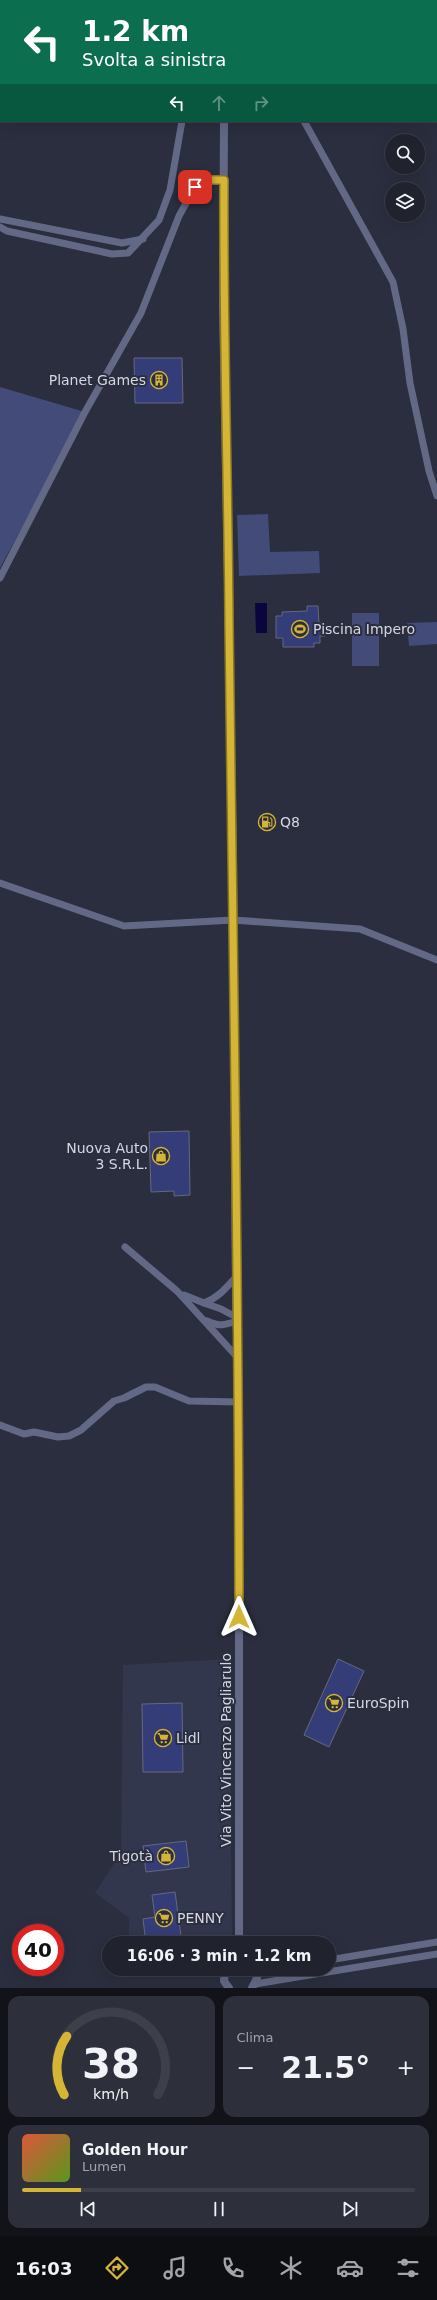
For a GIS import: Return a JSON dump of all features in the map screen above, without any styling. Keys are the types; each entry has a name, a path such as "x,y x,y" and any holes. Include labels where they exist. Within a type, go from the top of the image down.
{"street":[{"path":"0,227 7,231 112,254 128,253 160,220 170,190 182,122"},
{"name":"Via Vito Vincenzo Pagliarulo","path":"224,122 223,306 239,1402 239,1936"},
{"path":"305,122 393,282 403,329 410,383 429,471 437,496"},
{"path":"0,578 85,412 141,313 179,216 195,187 209,180 224,180"},
{"path":"0,219 122,243 143,239"},
{"path":"0,883 124,926 233,920 360,929 437,960"},
{"path":"125,1247 177,1291 238,1358"},
{"path":"204,1303 221,1293 236,1276"},
{"path":"177,1291 192,1299 221,1309 237,1319 224,1326 216,1326 204,1320"},
{"path":"0,1425 24,1434 34,1432 58,1438 69,1436 81,1430 114,1401 124,1398 146,1387 155,1387 189,1402 239,1402"},
{"path":"336,1959 437,1942"},
{"path":"254,1986 437,1954"},
{"path":"224,1976 224,1981 229,1988"},
{"path":"254,1986 257,1976"}],"shaded area":[{"path":"0,387 85,412 0,568"},
{"path":"268,514 270,552 319,551 320,573 239,576 237,515"},
{"path":"255,603 267,603 267,633 256,633"},
{"path":"352,613 379,613 379,666 352,666"},
{"path":"437,622 437,644 409,646 407,623"},
{"path":"229,1659 232,1936 129,1936 129,1918 95,1893 121,1853 123,1665"}],"building":[{"name":"Planet Games","path":"134,358 182,358 183,403 135,403"},
{"name":"Piscina Impero","path":"307,606 318,606 319,623 325,623 325,636 320,636 320,643 314,643 314,647 283,647 283,638 276,638 276,616 282,616 282,612 307,611"},
{"name":"Nuova Auto 3 S.R.L.","path":"189,1131 190,1195 174,1196 174,1191 151,1192 149,1132"},
{"name":"EuroSpin","path":"338,1659 364,1671 329,1747 304,1735"},
{"name":"Lidl","path":"182,1703 183,1772 143,1772 142,1704"},
{"name":"Tigotà","path":"186,1841 189,1867 146,1872 143,1846"},
{"name":"PENNY","path":"175,1892 181,1936 145,1936 143,1919 155,1917 152,1895"}],"place":[{"name":"Planet Games","path":"159,380"},
{"name":"Piscina Impero","path":"300,629"},
{"name":"Q8","path":"267,822"},
{"name":"Nuova Auto 3 S.R.L.","path":"161,1156"},
{"name":"EuroSpin","path":"334,1703"},
{"name":"Lidl","path":"163,1738"},
{"name":"Tigotà","path":"166,1856"},
{"name":"PENNY","path":"164,1918"}],"route":[{"path":"195,187 209,180 224,180 223,306 229,619 230,794 233,853 236,1300 239,1402 239,1617"}]}
